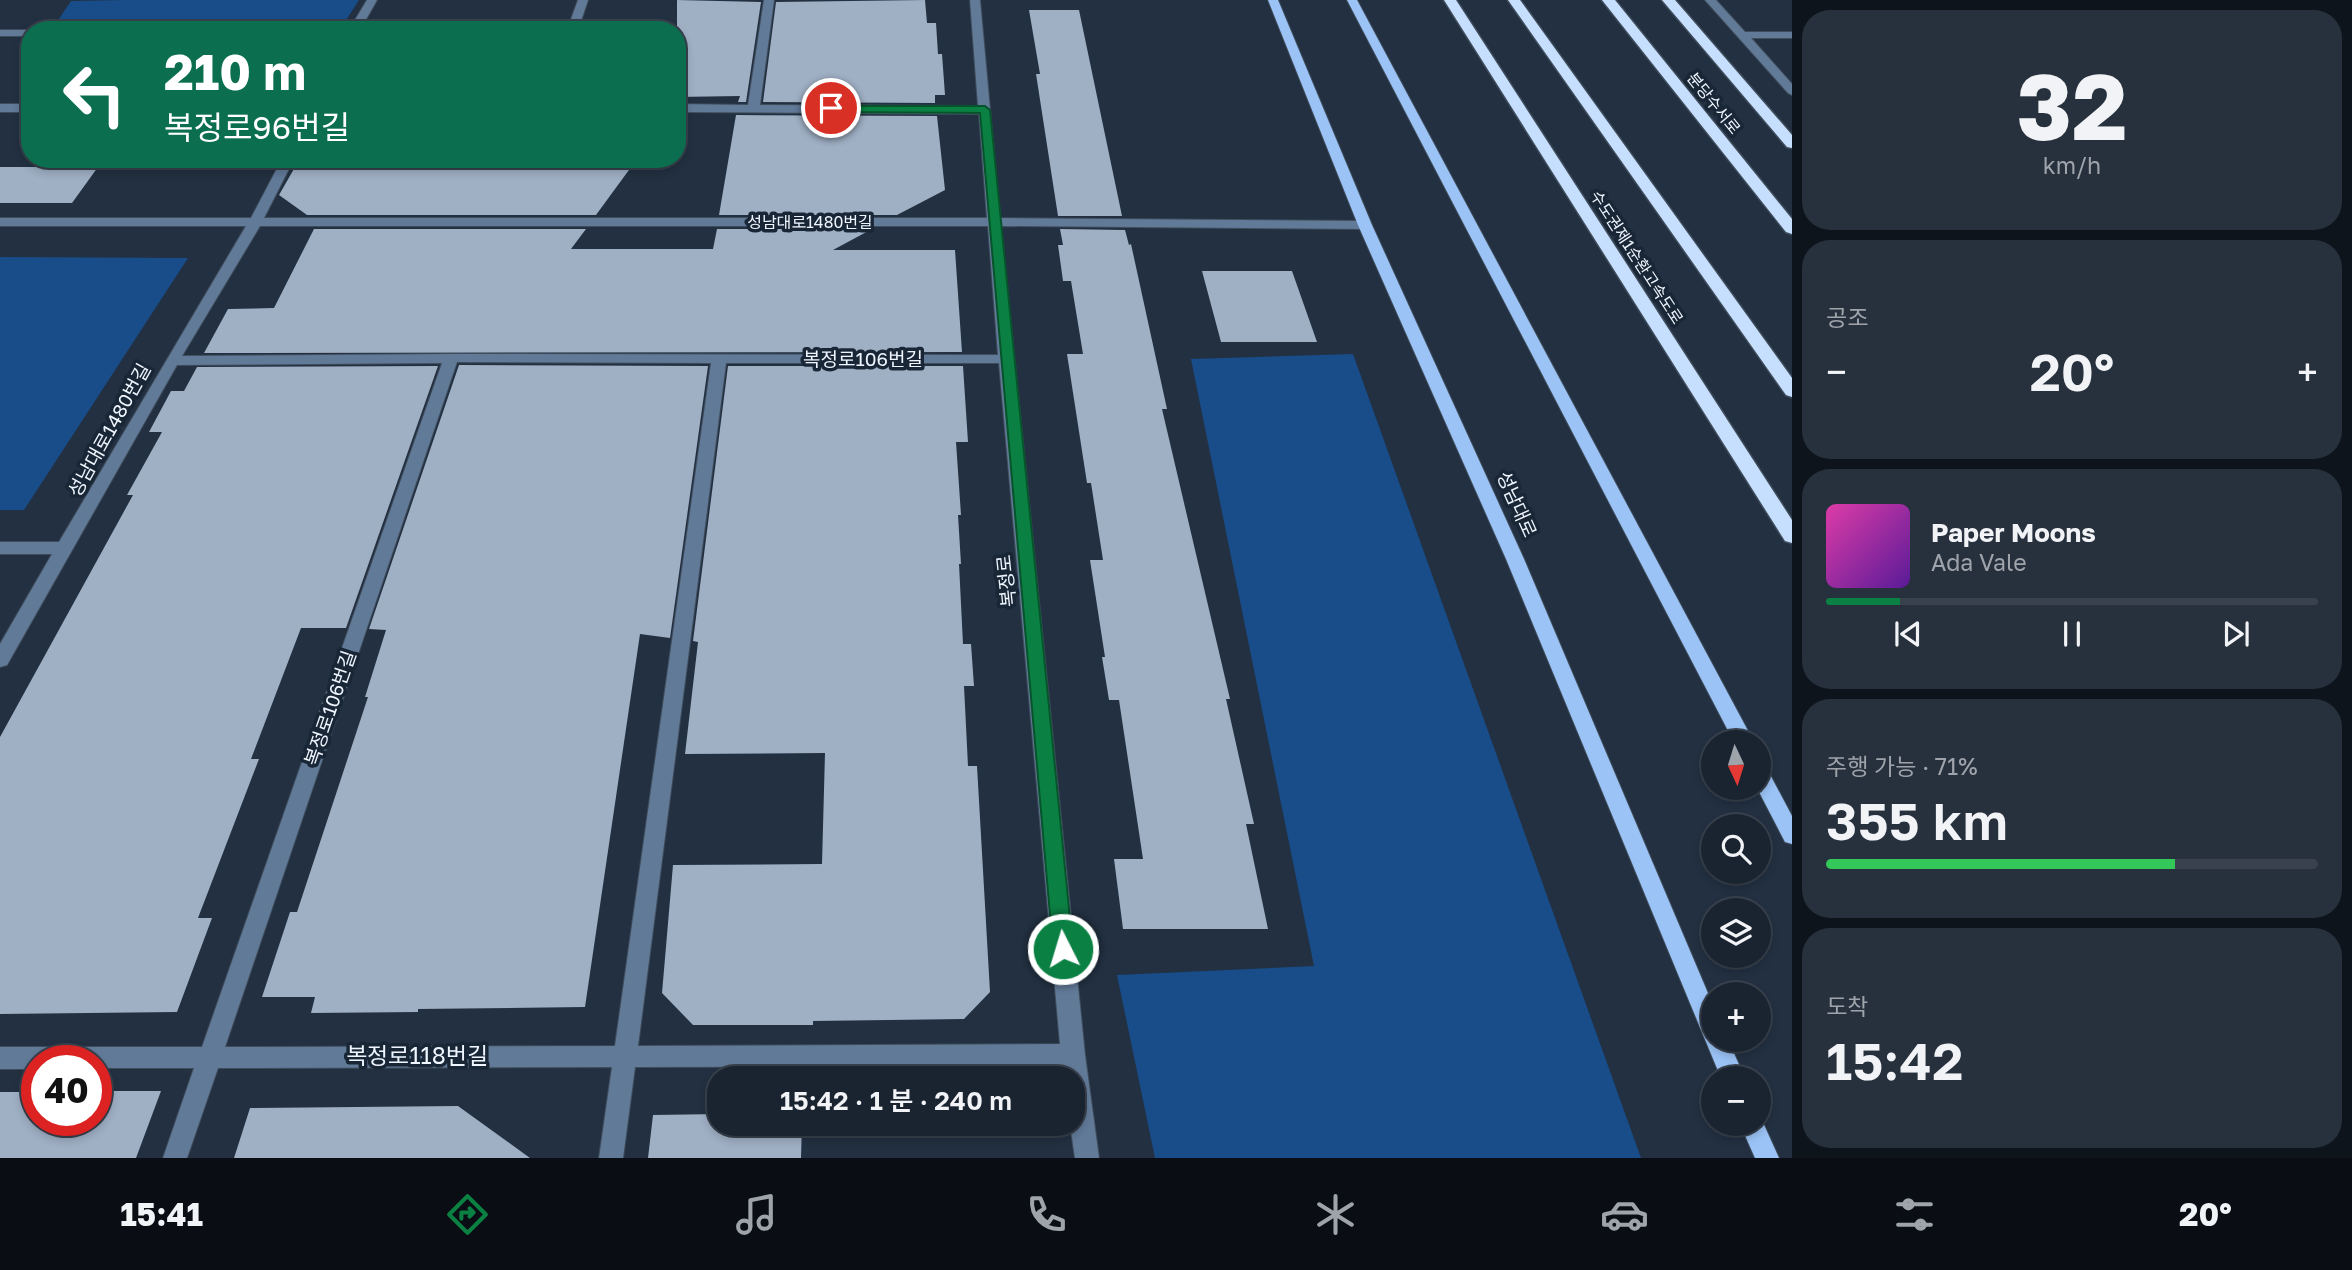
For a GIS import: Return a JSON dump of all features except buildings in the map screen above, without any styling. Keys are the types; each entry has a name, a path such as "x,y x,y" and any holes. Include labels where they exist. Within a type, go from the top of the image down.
{"highway":[{"name":"수도권제1순환고속도로","path":"1450,0 1792,536"},
{"path":"1514,0 1792,391"},
{"name":"분당수서로","path":"1608,0 1792,229"},
{"name":"분당수서로","path":"1668,0 1792,144"}],"main road":[{"name":"성남대로","path":"1273,0 1365,225 1515,559 1701,1002"},
{"path":"1352,0 1738,730"},
{"path":"1771,795 1792,836"},
{"path":"1757,1136 1767,1158"}],"street":[{"path":"359,21 372,0"},
{"path":"575,21 583,0"},
{"path":"754,108 769,0"},
{"name":"복정로","path":"975,0 1006,359 1073,1055 1087,1158"},
{"path":"1710,0 1792,91"},
{"path":"0,33 21,33"},
{"path":"1741,35 1792,35"},
{"path":"0,108 21,108"},
{"path":"686,108 985,110"},
{"path":"256,221 283,168"},
{"name":"성남대로1480번길","path":"0,660 256,221"},
{"name":"성남대로1480번길","path":"0,222 995,222 1365,225"},
{"name":"복정로106번길","path":"172,361 451,358 1006,359"},
{"name":"복정로106번길","path":"208,1057 451,358"},
{"path":"611,1158 719,358"},
{"path":"0,548 66,548"},
{"name":"복정로118번길","path":"0,1058 1073,1055"},
{"path":"175,1158 208,1057"}],"shaded area":[{"path":"359,0 346,21 57,21 71,1"},
{"path":"0,257 188,258 24,510 0,510"},
{"path":"1353,354 1641,1158 1155,1158 1117,975 1314,966 1191,359"}],"route":[{"path":"831,108 985,110 1006,359 1063,949"}]}
